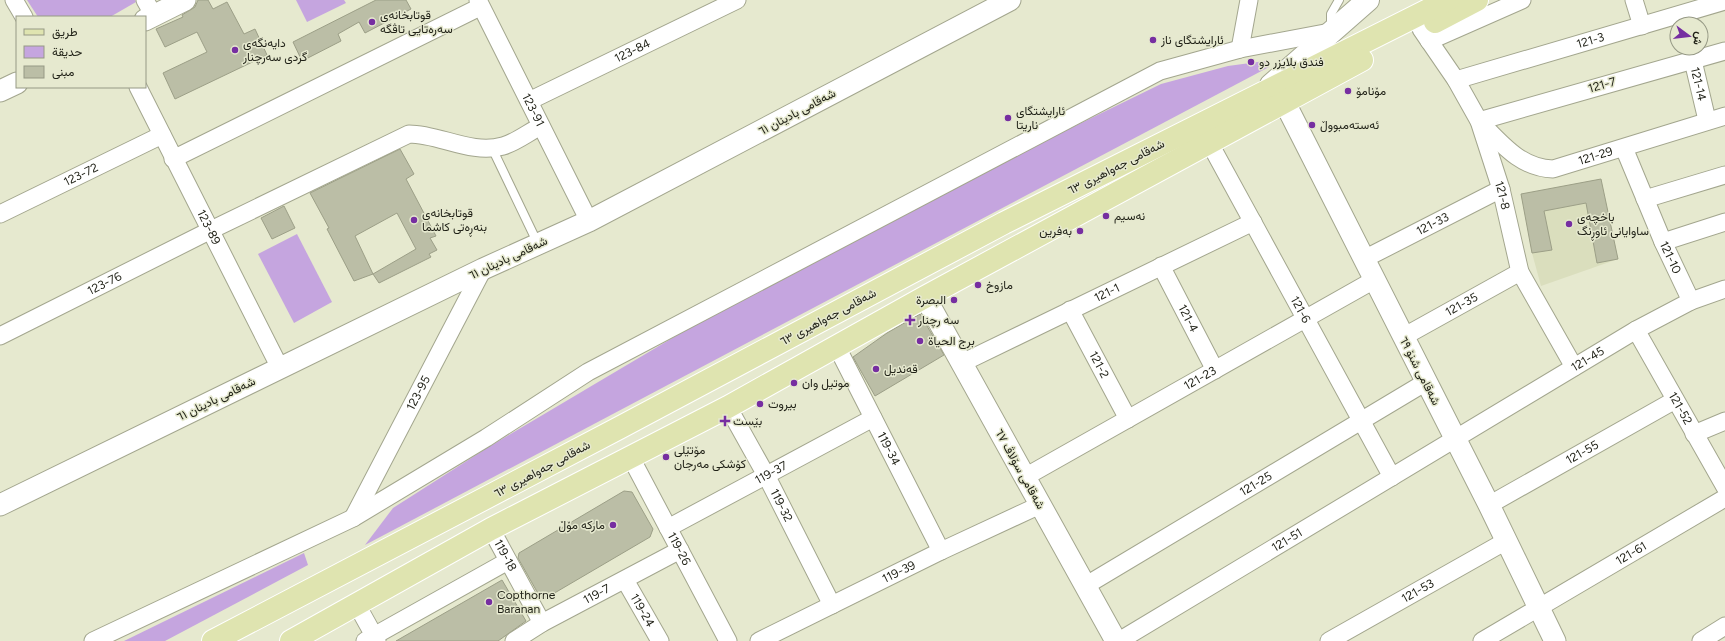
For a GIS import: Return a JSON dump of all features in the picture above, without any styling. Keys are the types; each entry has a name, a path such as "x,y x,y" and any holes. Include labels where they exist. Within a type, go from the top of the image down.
{"main road":[{"path":"1260,94 1368,0"},
{"name":"شەقامی جەواهیری ٦٣","path":"291,641 491,529 630,456 728,407 925,297 1284,101 1341,63 1448,0"},
{"name":"شەقامی جەواهیری ٦٣","path":"213,641 626,425 1004,223 1260,94 1341,63 1425,35 1477,0"}],"street":[{"path":"14,0 23,16"},
{"path":"148,12 185,0"},
{"name":"123-84","path":"529,101 737,0"},
{"name":"شەقامی بادینان ٦١","path":"0,505 483,268 589,221 1010,0"},
{"path":"1240,49 1249,0"},
{"path":"1425,35 1522,0"},
{"path":"1634,0 1642,26"},
{"name":"121-3","path":"1690,16 1725,1"},
{"path":"174,159 479,3"},
{"name":"123-91","path":"479,3 589,221"},
{"name":"121-3","path":"1456,80 1642,26 1669,21"},
{"path":"92,641 353,518 486,438 588,372 1160,71 1240,49 1330,32"},
{"name":"121-8","path":"1425,35 1456,80 1479,121 1501,189 1520,272 1574,367"},
{"name":"121-7","path":"1709,52 1725,51"},
{"name":"121-7","path":"1479,121 1686,56"},
{"name":"121-14","path":"1692,56 1706,120"},
{"path":"0,91 16,83"},
{"name":"123-89","path":"138,88 209,231 280,368"},
{"name":"شەقامی شنۆ ٦٩","path":"1284,101 1454,439 1489,505 1554,641"},
{"name":"121-29","path":"1479,121 1510,153 1531,166 1541,169 1564,167 1706,120 1725,116"},
{"path":"492,148 503,146 541,126"},
{"name":"123-76","path":"0,336 209,231 409,134 421,134 482,149 492,148"},
{"name":"123-72","path":"0,214 162,135"},
{"name":"121-6","path":"1209,142 1392,477"},
{"name":"121-10","path":"1624,148 1663,242 1691,301"},
{"path":"1645,199 1725,175"},
{"name":"121-33","path":"1364,259 1501,189"},
{"name":"121-1","path":"962,363 1253,222"},
{"path":"1663,242 1725,222"},
{"name":"121-4","path":"1161,266 1215,370"},
{"name":"123-95","path":"353,518 483,268"},
{"name":"121-35","path":"1403,337 1520,272"},
{"name":"121-23","path":"1025,477 1374,280"},
{"name":"121-45","path":"1454,439 1636,330 1691,301 1725,288"},
{"name":"شەقامی سۆلاڤ ٦٧","path":"925,297 983,404 1116,641"},
{"name":"121-2","path":"1070,310 1128,419"},
{"name":"121-52","path":"1636,330 1725,487"},
{"name":"119-34","path":"837,347 941,551"},
{"name":"121-25","path":"1085,586 1426,382"},
{"name":"121-55","path":"1489,505 1675,400"},
{"name":"119-32","path":"728,407 766,475 832,605"},
{"name":"119-37","path":"668,528 873,418"},
{"path":"1694,434 1725,421"},
{"name":"121-51","path":"1119,641 1454,439"},
{"name":"119-26","path":"630,456 728,641"},
{"name":"121-61","path":"1482,641 1725,498"},
{"name":"119-39","path":"759,641 941,551 1040,505"},
{"name":"119-18","path":"491,529 542,623"},
{"name":"121-53","path":"1329,641 1506,540"},
{"name":"119-7","path":"514,641 542,623 680,550"},
{"path":"357,604 372,639 508,561"},
{"name":"119-24","path":"624,580 660,641"},
{"path":"1701,641 1725,626"}],"lane":[{"path":"1330,32 1331,14 1339,0"},
{"path":"492,148 538,244"}],"shaded area":[{"name":"باخچەی ساوایانی ئاوڕنگ","path":"1601,179 1618,259 1541,286 1532,253 1521,194"}],"green space":[{"path":"27,0 135,0 136,2 112,16 37,16"},
{"path":"296,0 344,0 346,3 307,22"},
{"path":"1265,61 1269,67 365,545 393,508 487,448 696,324 950,187 1161,84 1228,66"},
{"path":"297,234 332,302 294,323 258,254"},
{"path":"304,553 308,565 165,641 124,641"}],"building":[{"name":"دایەنگەی گردی سەرچنار","path":"198,0 208,0 213,9 227,2 244,34 255,29 267,55 175,99 163,73 207,52 197,32 165,47 156,29 183,17 182,15 195,7"},
{"path":"376,0 406,0 411,9 365,33 359,22 338,34 341,41 302,61 293,42"},
{"path":"400,149 414,174 406,179 436,236 430,238 437,250 429,254 431,257 379,283 373,274 354,281 327,229 329,228 310,193","holes":["397,213 416,249 373,274 355,236"]},
{"path":"1601,179 1618,259 1597,263 1586,203 1544,211 1552,250 1532,253 1521,194"},
{"path":"284,206 295,228 272,239 261,218"},
{"path":"920,314 944,355 875,396 853,357 887,333"},
{"path":"624,491 632,492 653,529 650,537 546,598 540,597 518,558 519,553"},
{"name":"Copthorne Baranan","path":"502,580 526,621 498,641 396,641"}],"place":[{"name":"قوتابخانەی سەرەتایی تاڤگە","path":"372,22"},
{"name":"ئارایشتگای ناز","path":"1153,40"},
{"name":"دایەنگەی گردی سەرچنار","path":"235,50"},
{"name":"فندق بلايزر دو","path":"1251,62"},
{"name":"مۆنامۆ","path":"1348,91"},
{"name":"ئارایشتگای ناریتا","path":"1008,118"},
{"name":"ئەستەمبووڵ","path":"1312,125"},
{"name":"نەسیم","path":"1106,216"},
{"name":"قوتابخانەی بنەڕەتی کاشما","path":"414,220"},
{"name":"باخچەی ساوایانی ئاوڕنگ","path":"1569,224"},
{"name":"بەفرین","path":"1080,231"},
{"name":"مازوخ","path":"978,285"},
{"name":"البصرة","path":"954,300"},
{"name":"سه رچنار","path":"910,320"},
{"name":"برج الحياة","path":"920,341"},
{"name":"قەندیل","path":"876,369"},
{"name":"موتيل وان","path":"794,383"},
{"name":"بیروت","path":"760,404"},
{"name":"بێست","path":"725,421"},
{"name":"مۆتێلی کۆشکی مەرجان","path":"666,457"},
{"name":"مارکە مۆڵ","path":"613,525"},
{"name":"Copthorne Baranan","path":"489,602"}]}
